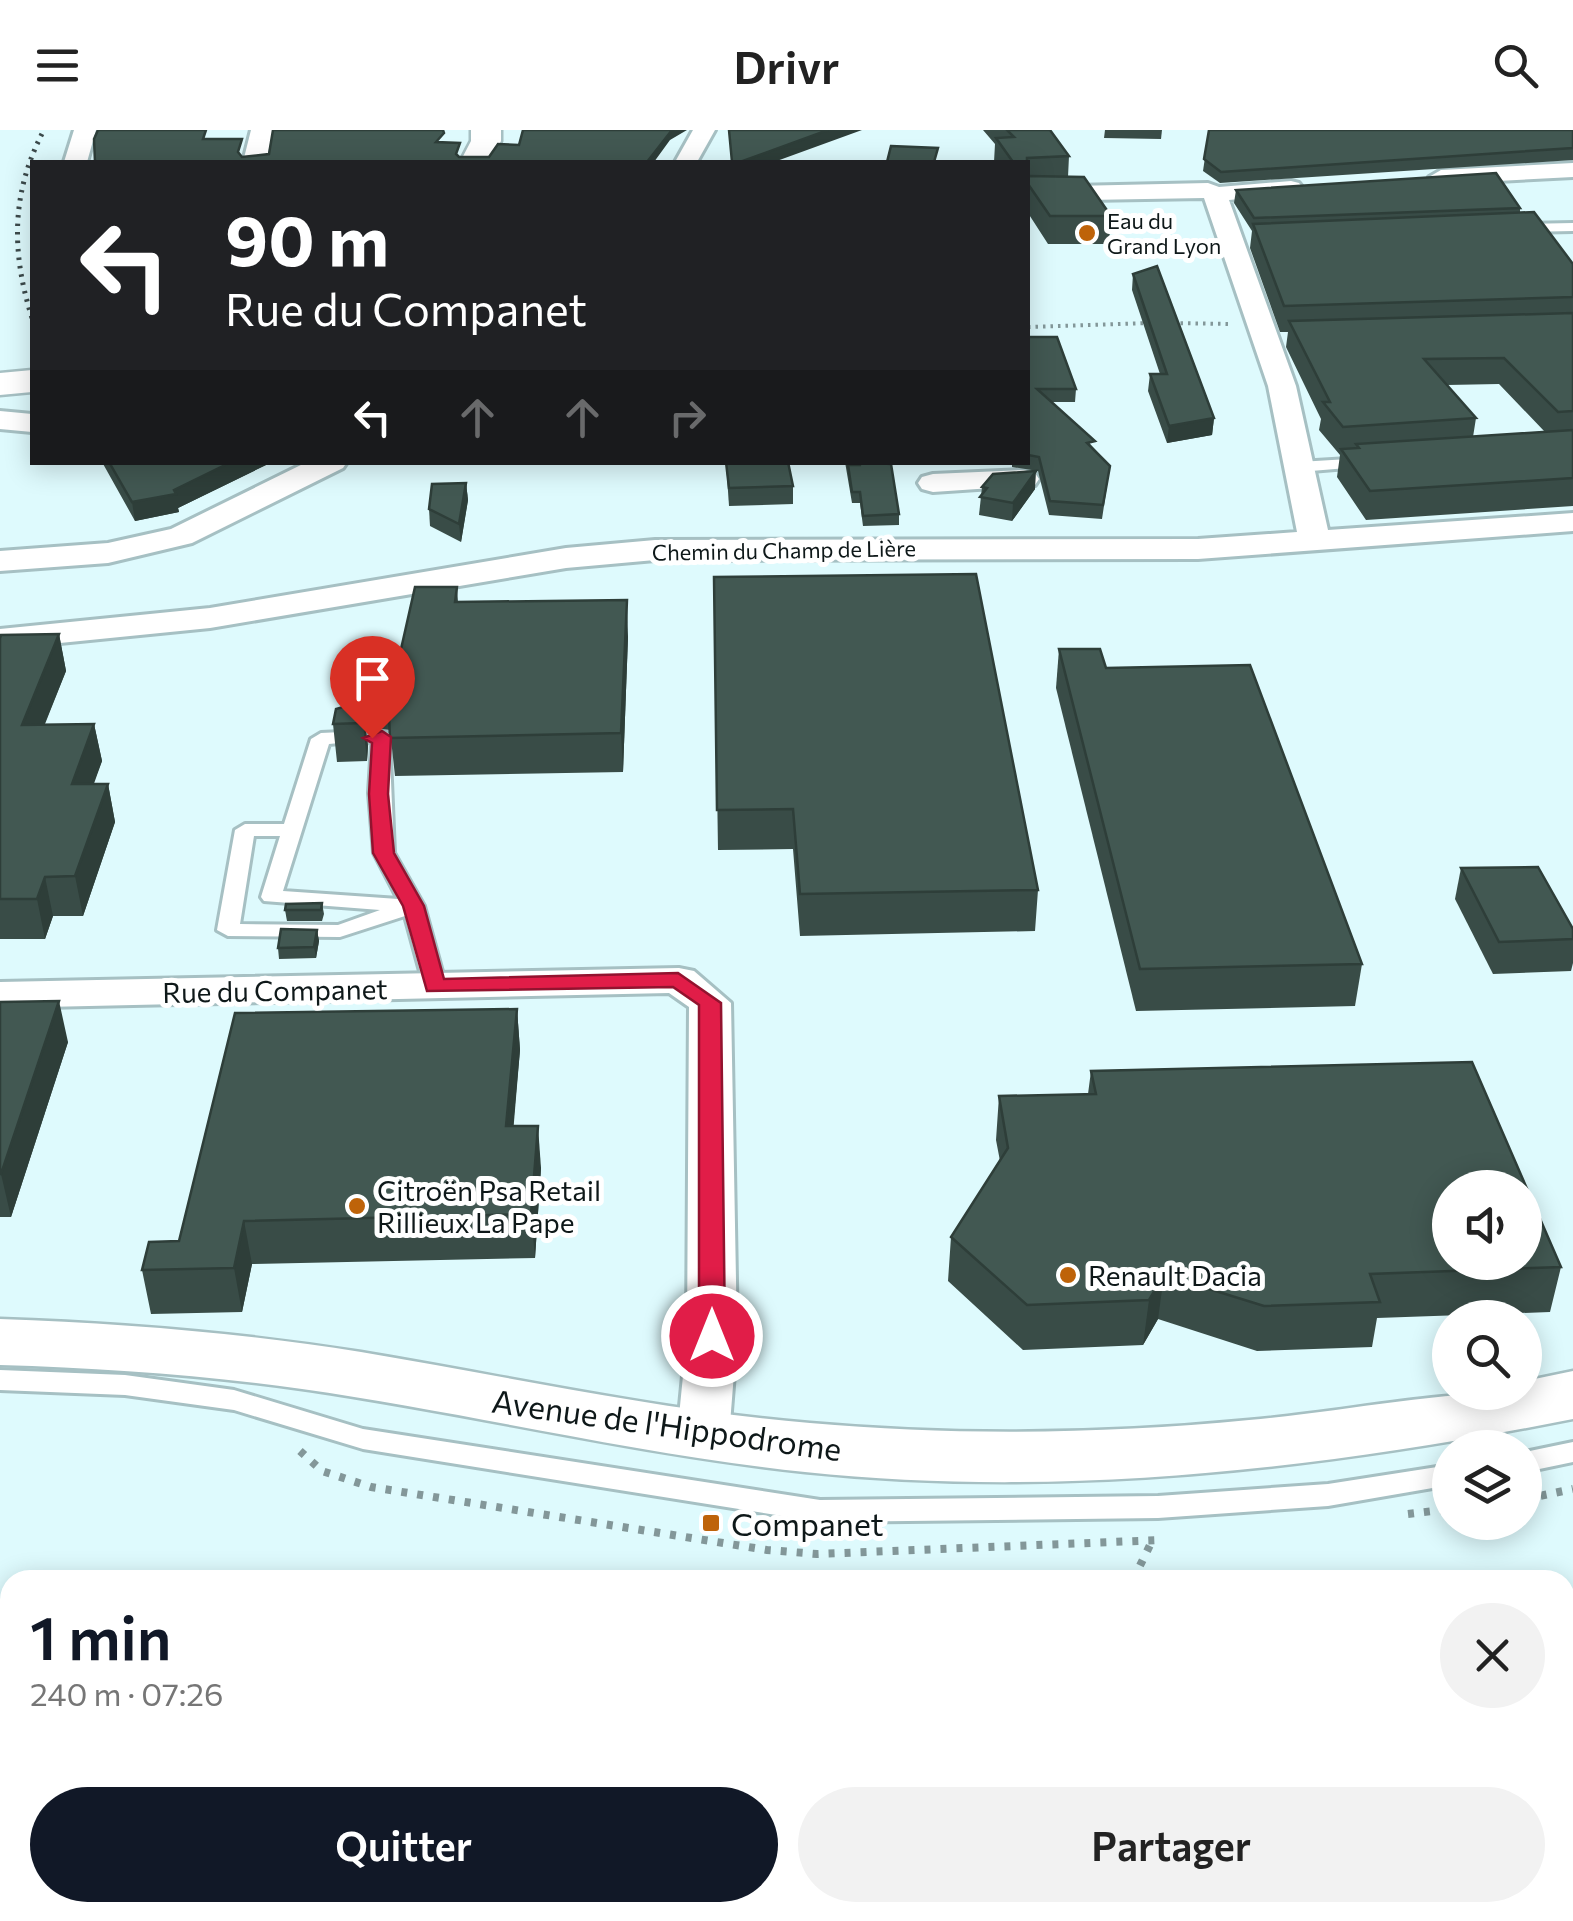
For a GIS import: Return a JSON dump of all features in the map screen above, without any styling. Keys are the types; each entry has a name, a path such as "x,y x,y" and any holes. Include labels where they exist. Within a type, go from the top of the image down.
{"main road":[{"path":"455,160 466,130"},
{"path":"475,160 486,141 486,130"},
{"path":"0,378 30,375"},
{"name":"Avenue de l'Hippodrome","path":"0,1342 249,1359 703,1436 916,1454 1140,1452 1305,1440 1459,1420 1573,1395"}],"street":[{"path":"77,160 85,130"},
{"path":"254,160 262,130"},
{"path":"687,160 704,130"},
{"path":"1408,179 1573,170"},
{"path":"1215,194 1312,186"},
{"path":"1030,194 1208,190 1215,194 1241,240 1271,335 1315,542"},
{"path":"0,420 30,423"},
{"path":"0,561 108,552 182,536 326,465"},
{"path":"944,548 931,473 1024,480"},
{"name":"Chemin du Champ de Lière","path":"0,639 210,618 566,558 655,550 1198,549 1573,522"},
{"name":"Rue du Companet","path":"0,995 678,980 710,1003 712,1336 703,1436"}],"lane":[{"path":"466,160 477,130"},
{"path":"1502,229 1573,228"},
{"path":"1299,467 1376,462"},
{"path":"372,738 382,737 378,794 384,853 414,906 435,986"},
{"path":"342,738 321,740 271,896 414,906"},
{"path":"292,830 245,830 228,930 340,931 414,906"},
{"path":"0,1380 125,1386 234,1400 363,1439 694,1493 838,1512 1158,1506 1328,1495 1432,1478"},
{"path":"1542,1458 1573,1452"}],"path":[{"path":"1030,327 1198,322 1271,335"},
{"path":"1542,1495 1573,1489"}],"building":[{"path":"98,130 206,130 203,139 242,139 238,152 242,157 269,154 273,130 443,130 436,142 460,143 456,154 459,157 489,157 498,144 519,145 523,130 672,130 649,160 95,160 94,139"},
{"path":"729,130 828,130 746,160 732,160"},
{"path":"1007,130 1050,130 1069,156 1012,160 996,138 1014,137"},
{"path":"1209,130 1573,130 1573,148 1221,172 1204,159"},
{"path":"891,146 938,148 935,160 888,160"},
{"path":"1496,173 1520,208 1254,218 1236,190"},
{"path":"1030,176 1084,177 1111,216 1050,216 1030,187"},
{"path":"1534,212 1573,264 1573,297 1284,306 1253,224"},
{"path":"1157,266 1214,418 1169,426 1150,374 1167,374 1133,274"},
{"path":"1573,313 1573,411 1558,412 1504,358 1424,359 1476,418 1343,427 1323,402 1330,402 1289,321"},
{"path":"1030,337 1057,337 1076,389 1037,389 1095,441 1087,443 1110,466 1103,505 1050,501 1039,457 1030,455"},
{"path":"1573,430 1573,478 1370,491 1341,449 1359,448 1356,444"},
{"path":"111,465 225,465 174,490 176,494 132,502"},
{"path":"726,465 789,465 793,486 729,488"},
{"path":"848,465 891,465 899,514 863,516 860,492 852,492"},
{"path":"1036,471 1013,503 980,497 987,488 982,487 993,474"},
{"path":"466,483 459,524 429,509 432,484"},
{"path":"976,574 1038,890 800,894 793,809 717,810 714,577"},
{"path":"415,587 457,587 455,602 627,600 621,733 390,738 388,693 368,691 354,699 364,708 363,723 333,724 336,709 347,706 351,700 340,691 345,668 397,667"},
{"path":"59,634 22,725 94,724 72,784 108,784 75,876 45,877 37,899 0,899 0,638"},
{"path":"1059,649 1100,649 1106,668 1250,665 1362,964 1140,969"},
{"path":"1538,867 1573,929 1573,939 1499,942 1461,868"},
{"path":"322,903 321,910 285,910 286,904"},
{"path":"281,929 317,930 314,947 278,948"},
{"path":"59,1001 1,1174 0,1174 0,1002"},
{"path":"517,1009 506,1126 538,1126 531,1214 244,1221 234,1268 142,1270 149,1242 179,1241 235,1013"},
{"path":"1472,1062 1519,1170 1432,1170 1432,1272 1370,1274 1380,1302 1264,1306 1164,1275 1149,1300 1027,1305 951,1237 1008,1148 999,1096 1096,1094 1091,1071"},
{"path":"1542,1223 1561,1267 1542,1268"}],"railway":[{"path":"31,160 44,130"},
{"path":"30,162 20,199 18,246 30,311"}],"place":[{"name":"Eau du Grand Lyon","path":"1087,233"},
{"name":"Citroën Psa Retail Rillieux La Pape","path":"357,1206"},
{"name":"Renault Dacia","path":"1068,1275"},
{"name":"Companet","path":"711,1523"}],"route":[{"path":"372,738 382,737 378,794 384,853 414,906 435,986 678,980 710,1003 712,1336"}]}
